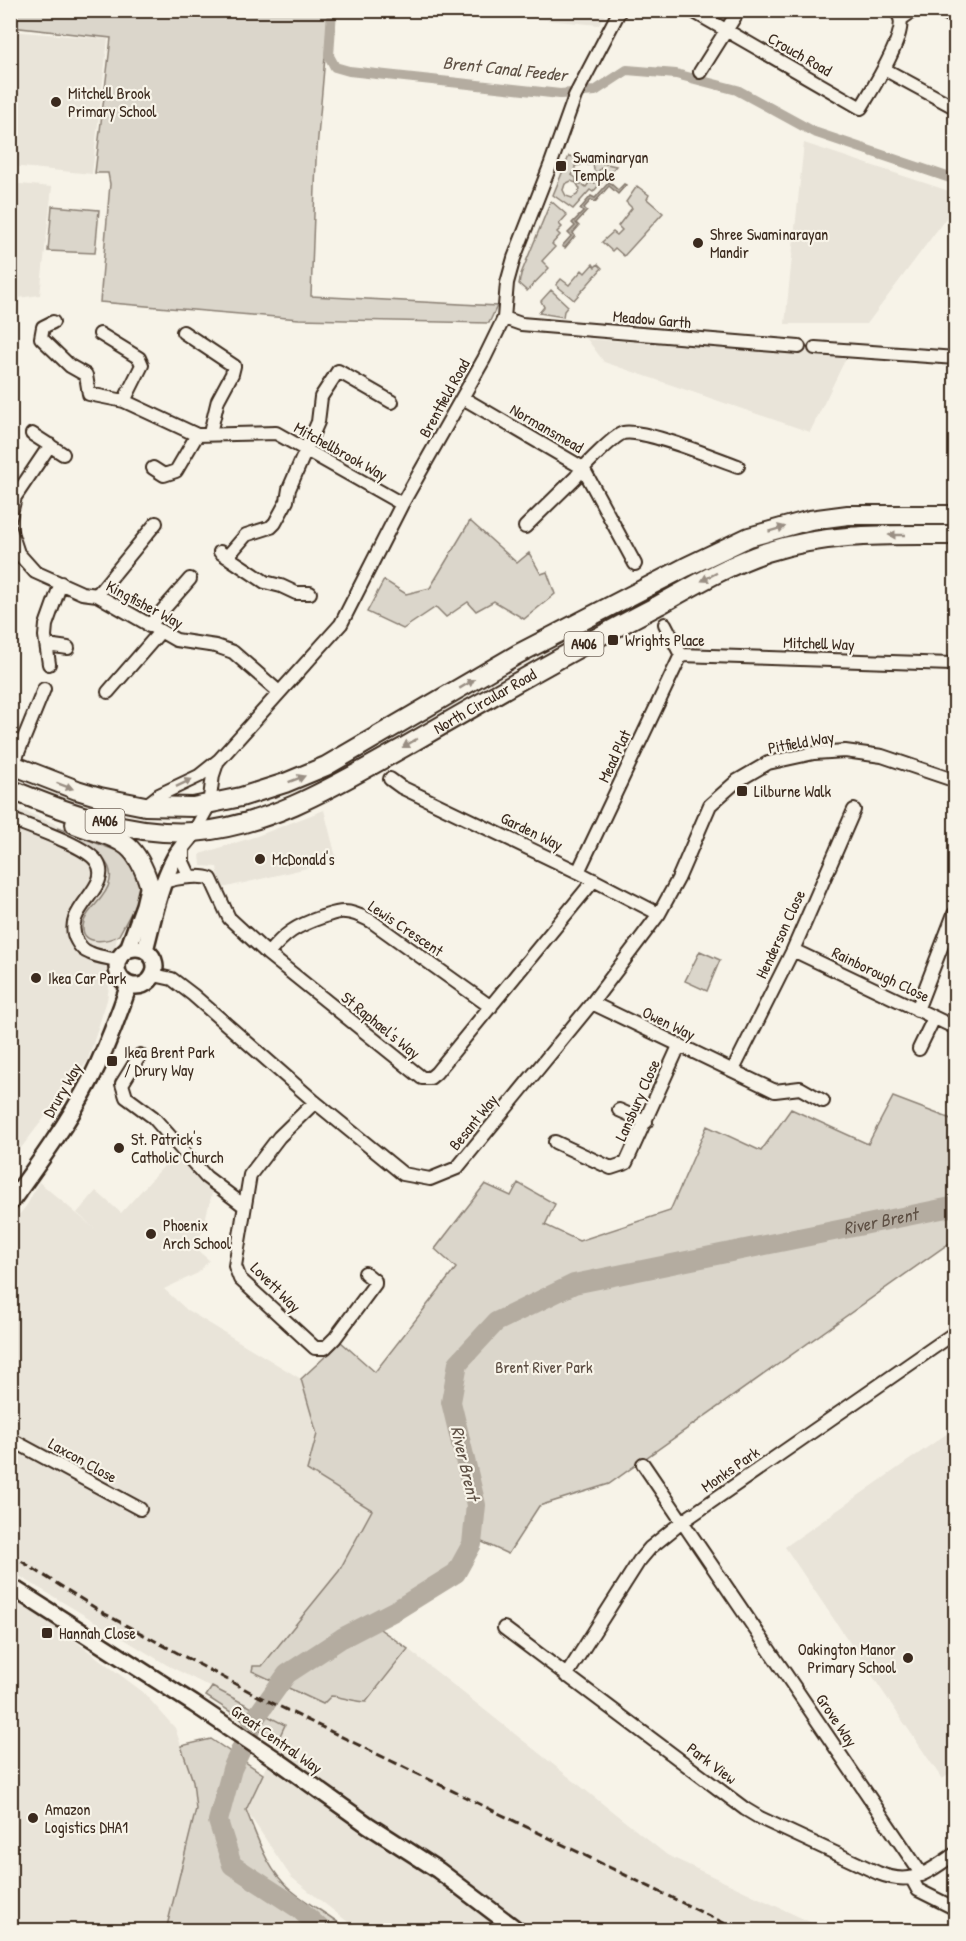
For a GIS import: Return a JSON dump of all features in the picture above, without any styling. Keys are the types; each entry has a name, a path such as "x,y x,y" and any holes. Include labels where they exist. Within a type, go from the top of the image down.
{"highway":[{"name":"North Circular Road","path":"12,765 100,797 146,806 184,808 209,805 310,774 518,654 697,561 749,537 810,520 848,515 956,515"},
{"name":"North Circular Road","path":"10,789 63,810 119,825 177,832 234,826 274,813 327,790 596,637 740,563 767,552 826,538 866,535 956,535"},
{"path":"36,800 58,819 121,842 132,849 141,861 155,891"}],"main road":[{"path":"123,954 135,948 145,950 154,961 154,975 150,980 142,986 129,986 118,975 116,969 123,954 155,891 174,858 194,832"},
{"path":"145,950 155,891"},
{"name":"Drury Way","path":"10,1203 46,1153 89,1083 117,1022 129,986"},
{"name":"Great Central Way","path":"12,1588 218,1720 368,1825 438,1870 517,1930"}],"street":[{"name":"Brentfield Road","path":"146,806 156,797 199,776 219,760 340,624 402,504 463,398 504,318 512,264 577,92 620,10"},
{"name":"Crouch Road","path":"691,10 861,108 884,69"},
{"path":"700,72 739,10"},
{"path":"914,10 898,15 900,34 884,69 956,108"},
{"path":"941,10 956,19"},
{"name":"Meadow Garth","path":"504,318 521,324 799,347"},
{"name":"Mitchellbrook Way","path":"53,322 43,327 41,338 70,366 86,375 85,395 124,401 197,435 276,434 402,504"},
{"path":"183,332 234,366 218,400 210,434"},
{"path":"100,334 139,358 142,365 124,401"},
{"path":"815,348 956,358"},
{"path":"310,593 296,593 265,582 223,555 246,535 271,527 275,523 287,501 289,489 321,415 321,397 338,370 392,402"},
{"name":"Normansmead","path":"463,398 583,468 634,564"},
{"path":"525,527 621,433 639,432 738,466"},
{"path":"32,434 63,454"},
{"path":"153,468 164,475 176,471 197,435"},
{"path":"10,518 15,497 50,445"},
{"path":"97,595 156,523"},
{"name":"Kingfisher Way","path":"11,537 24,562 34,572 82,593 97,595 154,629 187,643 216,646 233,652 279,692"},
{"path":"108,692 190,579"},
{"path":"49,664 46,625 61,584"},
{"path":"665,624 681,655"},
{"path":"46,645 69,648"},
{"name":"Mitchell Way","path":"681,655 952,664 956,666"},
{"name":"Mead Plat","path":"578,872 681,655"},
{"path":"12,765 44,689"},
{"name":"Pitfield Way","path":"659,914 678,879 710,805 737,781 768,763 814,753 845,751 882,756 956,781"},
{"name":"Brentfield Road","path":"194,832 209,805 213,776 219,760"},
{"name":"Garden Way","path":"390,779 659,914"},
{"name":"Henderson Close","path":"733,1070 793,950 854,810"},
{"path":"10,819 84,850 97,862 101,873 98,884 79,910 72,933 81,947 91,954 123,954"},
{"path":"155,891 186,878 183,847"},
{"name":"St Raphael's Way","path":"155,891 186,878 205,876 211,879 229,918 268,954 422,1078 430,1078 594,880"},
{"name":"Lewis Crescent","path":"268,954 285,935 297,926 329,914 344,912 357,914 371,921 491,1007"},
{"name":"Besant Way","path":"154,975 168,977 180,985 315,1102 403,1174 430,1179 457,1168 592,1003 659,914"},
{"path":"917,1010 954,914"},
{"name":"Rainborough Close","path":"793,950 956,1028"},
{"name":"Owen Way","path":"592,1003 775,1091 800,1088 823,1101"},
{"path":"919,1049 934,1018"},
{"name":"Lansbury Close","path":"555,1142 611,1168 626,1163 679,1046"},
{"path":"140,1055 122,1084 126,1097 153,1117 206,1177 243,1205"},
{"name":"Lovett Way","path":"315,1102 279,1137 250,1175 243,1205 235,1266 240,1279 315,1348 325,1348 335,1338 376,1282 365,1273"},
{"path":"619,1110 646,1122"},
{"name":"Monks Park","path":"566,1676 639,1561 650,1548 682,1522 956,1332"},
{"name":"Laxcon Close","path":"10,1439 140,1509"},
{"name":"Grove Way","path":"643,1464 917,1877 918,1890 956,1909"},
{"name":"Park View","path":"504,1628 752,1814 878,1873 893,1878 917,1877"},
{"path":"917,1877 956,1853"}],"shaded area":[{"path":"522,11 607,11 599,25 526,18"},
{"name":"Mitchell Brook Primary School","path":"10,31 108,39 92,174 11,166"},
{"path":"804,143 955,193 955,206 867,324 785,324"},
{"path":"609,182 618,190 624,184 626,185 618,194 609,186 595,202 591,200 584,208 587,211 576,223 579,226 573,233 575,236 565,248 562,246 571,236 568,233 575,226 572,223 583,212 580,209 591,196 595,198"},
{"path":"10,183 52,187 40,295 18,298 11,286"},
{"path":"587,339 848,354 810,432 604,362"},
{"path":"11,806 116,848 128,868 107,1000 87,1062 11,1161"},
{"path":"324,810 337,861 221,888 217,867 201,866 200,854 257,836"},
{"path":"174,1155 213,1190 197,1250 209,1260 198,1273 164,1289 187,1310 301,1379 317,1433 307,1470 372,1510 339,1571 262,1666 253,1672 323,1704 331,1696 344,1697 355,1702 374,1694 408,1649 667,1855 827,1930 358,1930 291,1877 246,1810 285,1725 167,1665 11,1571 10,1226 27,1205 39,1182 95,1229 77,1213 96,1191 121,1213"},
{"name":"Oakington Manor Primary School","path":"955,1428 956,1770 942,1779 785,1547"},
{"path":"10,1592 143,1692 175,1728 193,1781 196,1809 166,1930 11,1930"}],"green space":[{"path":"10,11 329,11 316,160 311,296 497,306 489,323 299,319 100,302 110,184 108,173 95,173 111,38 11,27"},
{"path":"569,156 616,166 593,192 590,190 573,209 553,195","holes":["584,161 588,165 593,164 597,173 601,168 607,173 606,176 602,178 597,174 594,177 595,183 589,183 586,187 577,184 580,189 577,195 572,198 566,196 563,190 565,184 571,181 576,183 576,178 572,175 575,166 581,165"]},
{"path":"637,186 649,195 647,199 663,213 624,256 615,248 612,251 602,242 613,232 617,235 622,230 618,226 632,208 626,202"},
{"path":"551,201 567,215 559,224 562,227 557,232 560,235 552,244 555,247 542,261 549,268 527,291 519,284 521,274"},
{"path":"52,206 99,210 95,253 48,251"},
{"path":"593,264 595,267 598,264 602,268 574,300 556,285 561,279 569,285 582,270 585,273"},
{"path":"551,290 568,306 563,317 539,313 544,307 541,301"},
{"path":"470,521 517,563 529,553 541,574 547,572 555,594 524,619 494,601 476,611 468,602 446,617 436,607 403,629 367,612 384,580 406,594 430,588"},
{"path":"58,828 122,853 133,863 138,872 139,892 136,903 119,935 103,941 86,937 83,926 85,918 109,885 110,874 107,864 100,856 55,833"},
{"path":"700,951 720,960 707,991 685,981"},
{"name":"Brent River Park","path":"893,1097 951,1119 955,1112 955,1239 609,1484 539,1506 508,1554 467,1535 451,1571 396,1604 380,1629 408,1649 366,1702 331,1696 323,1704 252,1671 253,1666 262,1666 339,1571 372,1510 307,1470 317,1434 301,1379 341,1342 375,1372 456,1268 435,1249 485,1184 511,1196 518,1183 555,1204 545,1225 579,1241 670,1211 707,1126 761,1151 791,1109 868,1144"},
{"path":"212,1687 285,1725 277,1742 206,1696"},
{"path":"211,1739 263,1774 246,1810 269,1864 291,1890 348,1930 166,1930 196,1809 193,1781 181,1746"}],"waterway":[{"name":"Brent Canal Feeder","path":"332,10 329,56 335,67 349,71 560,94 595,91 627,70 676,74 737,90 814,132 956,180"},
{"name":"River Brent","path":"322,1930 298,1908 232,1865 218,1821 232,1769 256,1717 287,1674 342,1638 398,1609 456,1573 472,1544 476,1505 451,1402 458,1363 496,1322 574,1284 956,1206"}],"railway":[{"path":"10,1554 105,1614 256,1695 738,1930"}],"place":[{"name":"Mitchell Brook Primary School","path":"56,102"},
{"name":"Swaminaryan Temple","path":"561,166"},
{"name":"Shree Swaminarayan Mandir","path":"698,243"},
{"name":"Wrights Place","path":"613,640"},
{"name":"Lilburne Walk","path":"742,791"},
{"name":"McDonald's","path":"260,859"},
{"name":"Ikea Car Park","path":"36,978"},
{"name":"Ikea Brent Park / Drury Way","path":"112,1061"},
{"name":"St. Patrick's Catholic Church","path":"119,1148"},
{"name":"Phoenix Arch School","path":"151,1234"},
{"name":"Hannah Close","path":"47,1633"},
{"name":"Oakington Manor Primary School","path":"908,1658"},
{"name":"Amazon Logistics DHA1","path":"33,1818"}]}
